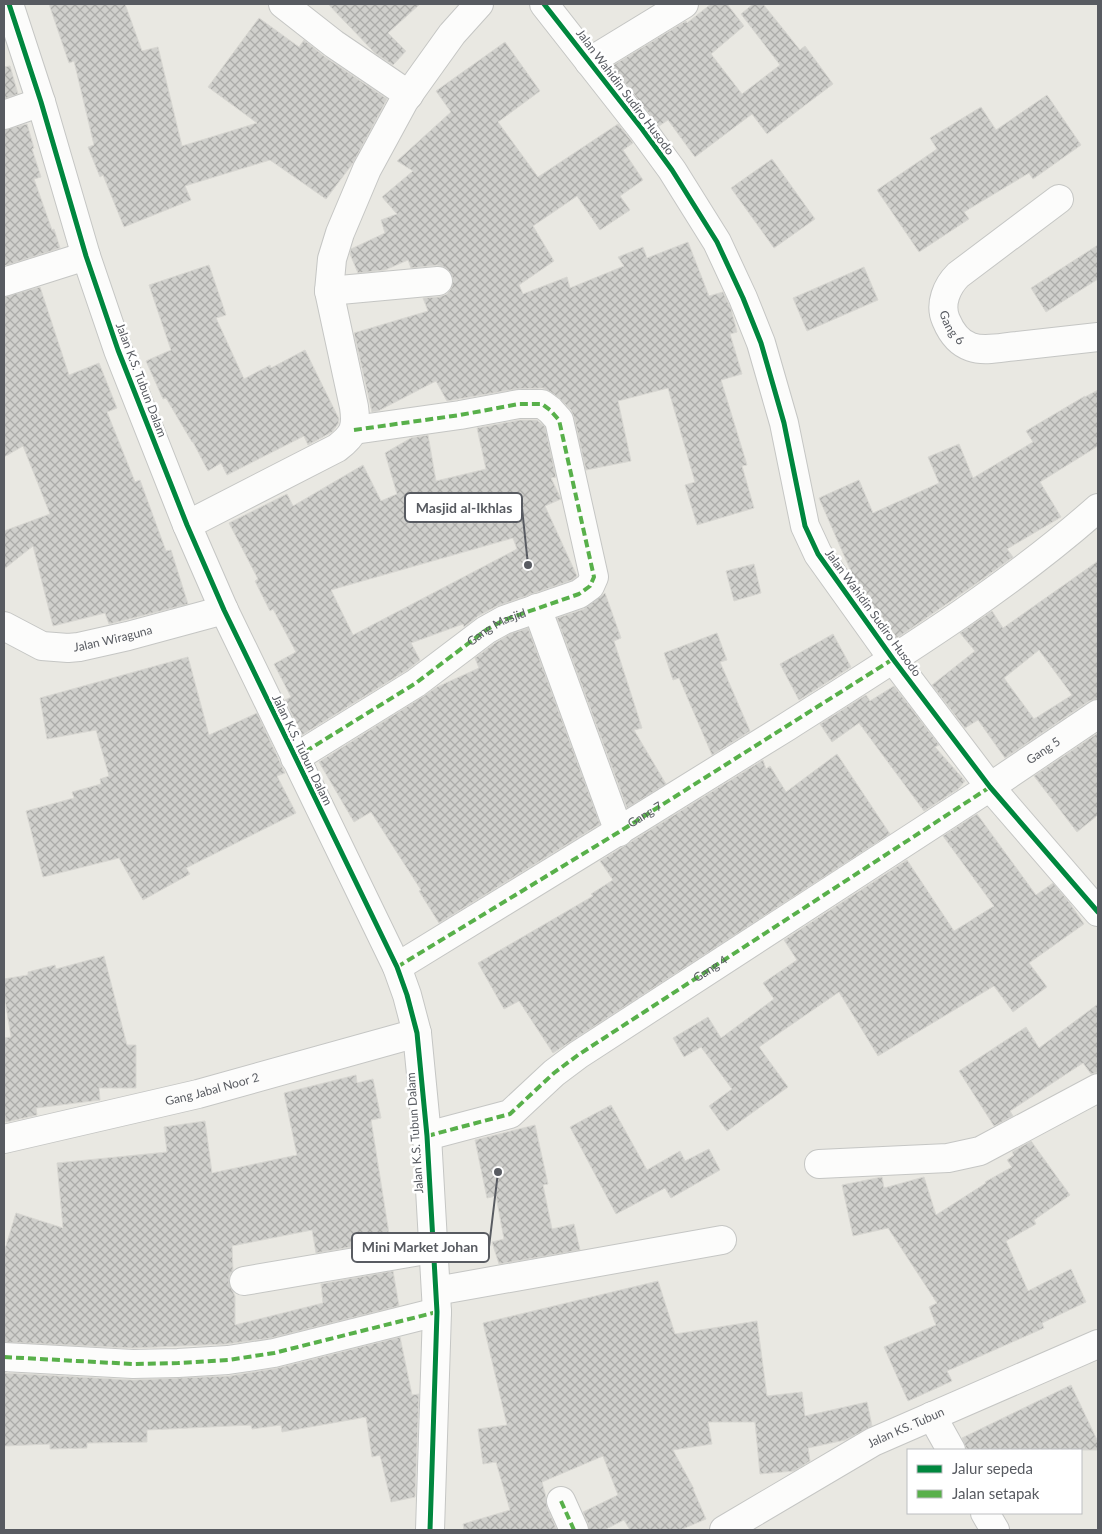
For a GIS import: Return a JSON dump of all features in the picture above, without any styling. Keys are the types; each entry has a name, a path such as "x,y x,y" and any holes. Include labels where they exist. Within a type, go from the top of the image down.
{"street":[{"name":"Jalan K.S. Tubun Dalam","path":"9,4 41,102 86,256 118,350 187,525 224,610 397,967 418,1033 427,1136 436,1301 430,1530"},
{"path":"282,4 334,44 409,95"},
{"path":"187,525 330,452 349,438 354,430 356,418 329,291 332,259 340,233 367,169 409,95 452,34 479,4"},
{"name":"Jalan Wahidin Sudiro Husodo","path":"544,4 672,170 717,242 761,343 784,423 803,519 811,540 829,570 893,659 990,787 1098,912"},
{"path":"589,62 684,4"},
{"path":"4,116 41,102"},
{"name":"Gang 6","path":"1059,199 958,274 952,281 945,296 943,303 944,316 955,336 962,343 973,348 1003,347 1098,337"},
{"path":"4,282 86,256"},
{"path":"329,291 438,280"},
{"name":"Gang Masjid","path":"295,758 416,683 486,630 504,620 579,594 590,586 594,577 558,420 542,404 519,404 460,416 354,430"},
{"path":"893,659 953,620 1054,546 1098,508"},
{"path":"537,608 619,832"},
{"name":"Jalan Wiraguna","path":"4,626 42,646 79,648 224,610"},
{"name":"Gang 7","path":"397,967 619,832 893,659"},
{"name":"Gang 5","path":"990,787 1098,714"},
{"name":"Gang 4","path":"427,1136 510,1114 554,1073 578,1054 990,787"},
{"name":"Gang Jabal Noor 2","path":"4,1139 198,1094 418,1033"},
{"path":"819,1164 948,1158 980,1151 1098,1088"},
{"path":"4,1357 133,1364 228,1360 274,1353 436,1301 722,1240"},
{"path":"244,1281 432,1249"},
{"name":"Jalan KS. Tubun","path":"724,1530 861,1448 887,1435 1098,1344"},
{"path":"932,1416 950,1449"},
{"path":"561,1501 574,1530"},
{"path":"987,1514 995,1530"}],"building":[{"path":"49,4 125,4 142,51 158,47 182,146 257,123 208,87 259,18 299,47 304,40 325,57 387,99 353,163 326,199 270,160 185,186 191,200 124,227 103,175 100,177 88,147 94,145 74,61 69,63"},
{"path":"328,4 420,4 388,33 406,51 393,65 375,53"},
{"path":"711,4 727,4 744,26 711,54 742,94 780,65 741,14 753,4 763,4 800,50 805,46 833,84 767,134 752,114 695,157 668,120 659,126 612,66 686,21 687,23"},
{"path":"505,42 540,91 498,122 538,177 618,124 633,143 623,150 643,180 620,196 630,210 600,230 577,196 533,226 554,261 519,285 523,294 567,277 570,288 624,266 618,257 643,247 647,258 688,242 709,296 723,292 731,309 737,332 730,334 742,374 721,380 747,465 742,466 754,508 697,525 685,485 695,482 668,388 618,401 631,461 586,470 571,410 559,398 543,388 516,389 447,401 436,381 378,411 372,412 354,333 428,311 423,298 439,297 447,294 452,287 453,279 450,272 444,267 437,265 411,268 408,260 385,270 358,273 350,254 351,249 385,233 381,220 397,214 382,197 413,171 397,161 451,112 436,91"},
{"path":"10,66 18,94 4,99 4,67"},
{"path":"1047,95 1081,145 1033,179 1029,173 964,212 969,219 919,252 877,190 937,149 930,138 981,107 996,130"},
{"path":"27,124 34,148 32,149 41,177 34,179 60,248 4,266 4,130"},
{"path":"772,159 815,219 774,248 731,188"},
{"path":"1098,245 1098,279 1046,312 1031,288"},
{"path":"209,265 226,315 216,318 244,379 270,365 271,368 305,350 339,419 332,432 308,445 304,436 227,475 221,463 208,471 166,398 163,399 146,361 171,350 149,285"},
{"path":"864,267 878,300 807,331 793,298"},
{"path":"40,287 69,375 99,363 117,408 107,412 135,482 140,480 166,551 171,550 188,604 109,624 105,613 53,626 33,546 4,569 4,531 50,514 23,446 4,457 4,297"},
{"path":"1098,390 1098,446 1040,482 1061,517 1007,549 1013,557 897,638 853,576 819,498 859,480 873,513 939,483 928,457 959,444 973,478 1033,442 1026,431"},
{"path":"520,420 537,420 545,427 556,477 551,478 561,499 545,506 577,576 572,580 497,606 478,616 464,627 463,624 411,643 420,660 302,735 285,700 291,697 274,664 296,652 273,609 270,611 255,581 258,579 229,523 287,494 293,506 363,465 381,501 397,494 385,453 411,438 428,435 436,481 486,469 477,428","holes":["513,538 517,549 353,635 331,590"]},
{"path":"1098,561 1098,699 1089,701 1005,758 978,720 965,728 932,685 975,651 960,633 992,611 1003,628","holes":["1039,650 1072,695 1034,719 1004,678"]},
{"path":"754,564 761,593 734,601 726,571"},
{"path":"605,593 621,638 614,641 642,728 634,730 666,784 627,808 557,618 584,609"},
{"path":"528,628 600,824 439,923 419,891 421,890 371,812 354,822 319,762 437,687 479,668 475,658 510,634"},
{"path":"717,633 727,660 720,662 750,731 712,755 679,678 673,680 664,653"},
{"path":"833,634 851,667 799,700 780,664"},
{"path":"188,657 209,735 257,713 285,773 277,776 296,813 186,868 190,874 143,900 119,858 43,877 26,811 74,798 72,792 101,784 100,779 109,776 96,730 47,739 40,698"},
{"path":"894,686 939,745 935,747 965,781 958,789 924,811 859,723 832,742 820,724 866,695 870,701"},
{"path":"1098,733 1098,815 1077,832 1034,776"},
{"path":"837,754 890,834 553,1053 519,1001 504,1009 478,963 593,896 591,894 613,880 600,861 763,760 766,769 770,766 786,792"},
{"path":"977,814 1036,895 1053,883 1084,924 1029,963 1047,987 1013,1012 994,986 878,1056 839,992 759,1047 788,1087 727,1131 709,1106 732,1089 701,1047 684,1057 673,1038 708,1017 721,1038 774,999 763,983 797,960 784,940 907,860 954,931 994,906 943,836"},
{"path":"104,956 127,1045 136,1045 136,1088 99,1088 100,1100 36,1108 37,1115 6,1122 4,1110 4,1038 11,1037 4,994 4,979 28,975 28,972 55,965 56,969"},
{"path":"1098,1004 1098,1072 1091,1074 1083,1063 1010,1111 1013,1116 994,1126 959,1071 1026,1027 1039,1048"},
{"path":"356,1075 357,1083 373,1079 381,1118 371,1120 390,1240 316,1253 312,1230 232,1246 233,1270 229,1276 229,1283 235,1296 235,1325 323,1303 321,1284 393,1271 399,1306 271,1338 226,1344 133,1348 4,1342 4,1252 16,1213 63,1228 57,1163 167,1152 164,1127 205,1121 212,1173 297,1155 284,1093"},
{"path":"611,1105 647,1170 680,1151 685,1161 709,1149 720,1170 671,1198 665,1188 616,1214 570,1127"},
{"path":"535,1125 548,1184 543,1185 552,1229 574,1224 580,1250 499,1264 492,1242 504,1239 496,1196 487,1198 475,1140"},
{"path":"1031,1141 1070,1195 1034,1220 1036,1224 1006,1241 1028,1291 1071,1269 1086,1302 1042,1323 1044,1328 947,1371 952,1381 908,1401 884,1347 936,1325 929,1307 937,1303 888,1228 853,1236 842,1185 882,1177 884,1188 924,1177 936,1215 985,1182 1012,1167 1007,1160 1014,1155 1012,1152"},
{"path":"658,1281 675,1334 757,1321 767,1396 802,1392 805,1416 867,1402 872,1426 845,1440 808,1448 810,1461 794,1471 760,1474 755,1422 708,1422 712,1444 673,1450 694,1489 706,1519 680,1530 630,1530 624,1520 604,1530 589,1530 583,1512 618,1495 603,1456 542,1482 547,1507 557,1530 464,1530 463,1524 510,1510 496,1462 483,1464 478,1429 507,1425 483,1323"},
{"path":"400,1337 412,1395 419,1394 415,1497 391,1502 380,1455 372,1457 366,1417 282,1432 281,1425 252,1429 251,1425 147,1430 147,1442 87,1443 87,1448 50,1449 50,1444 4,1446 4,1373 133,1380 229,1376 278,1368"},
{"path":"1071,1385 1098,1442 1098,1450 967,1449 962,1438"}],"marked path":[{"path":"295,758 416,683 486,630 504,620 579,594 590,586 594,577 559,420 542,404 519,404 460,415 354,430"},
{"path":"397,967 619,832 893,659"},
{"path":"427,1136 510,1114 554,1073 578,1055 990,787"},
{"path":"4,1357 133,1364 228,1360 274,1353 437,1312"},
{"path":"561,1501 574,1530"}],"cycle path":[{"path":"9,4 41,102 86,256 118,350 187,525 224,610 397,967 407,995 417,1033 427,1136 437,1312 430,1530"},
{"path":"544,4 672,170 717,242 761,343 784,423 805,526 818,554 893,659 990,787 1098,912"}],"place":[{"name":"Masjid al-Ikhlas","path":"528,565"},
{"name":"Mini Market Johan","path":"498,1172"}]}
